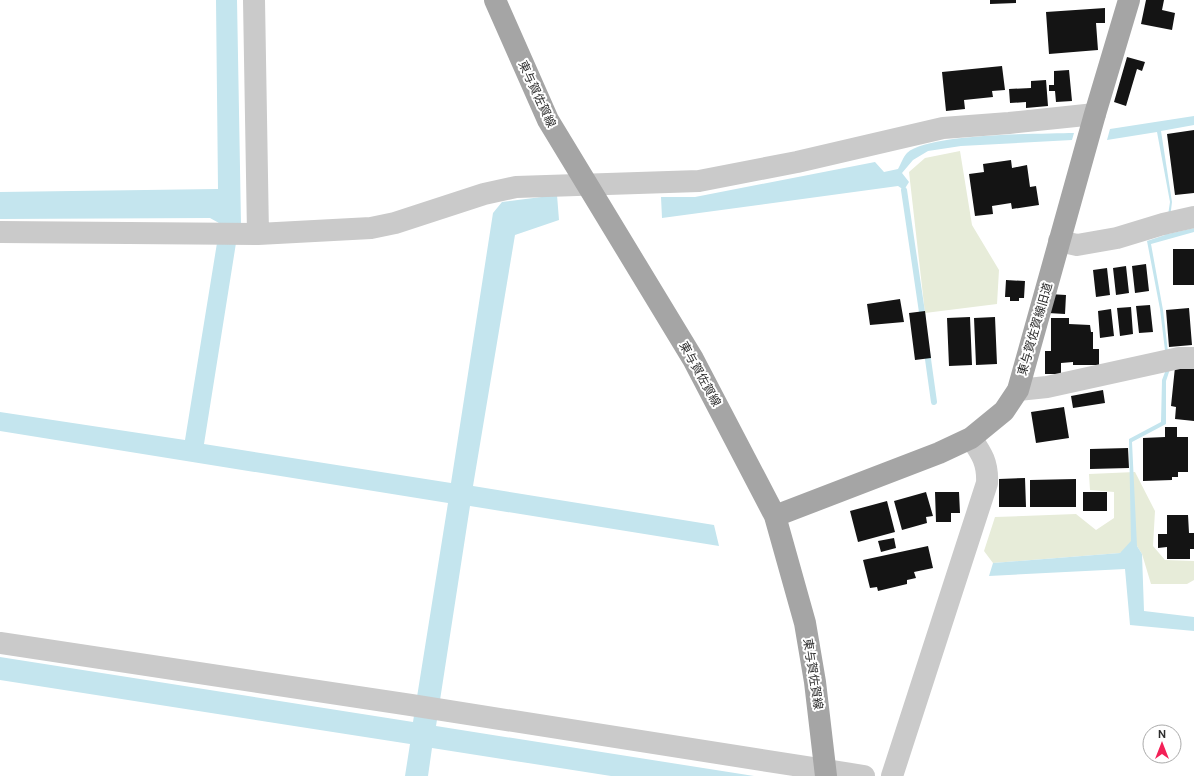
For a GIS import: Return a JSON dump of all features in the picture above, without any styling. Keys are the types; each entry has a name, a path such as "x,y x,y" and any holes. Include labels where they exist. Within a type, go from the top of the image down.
{"main road":[{"name":"東与賀佐賀線","path":"495,0 548,120 693,359 775,516 805,623 826,773"},
{"name":"東与賀佐賀線旧道","path":"775,516 939,453 972,438 1004,411 1018,390 1095,114 1129,0"}],"street":[{"path":"254,0 258,234"},
{"path":"0,232 258,234 371,228 395,224 484,194 516,187 699,181 797,162 943,128 1095,114"},
{"path":"1059,241 1077,245 1117,238 1177,221"},
{"path":"1018,390 1047,387 1178,359"},
{"path":"892,776 987,483 988,469 982,454 972,438"},
{"path":"0,643 411,705 826,773 864,776"}],"green space":[{"path":"960,151 972,225 999,270 997,304 925,313 909,172 925,158"},
{"path":"1135,472 1155,511 1153,546 1165,560 1194,561 1194,580 1187,584 1151,584 1142,554 1137,546 1120,553 993,563 984,551 995,517 1076,514 1096,530 1114,518 1114,492 1090,490 1089,474"}],"water":[{"path":"216,0 237,0 241,224 219,223 210,218 0,219 0,192 218,189"},
{"path":"1194,116 1194,125 1161,131 1172,202 1168,234 1194,228 1194,232 1151,244 1163,310 1170,369 1166,381 1166,424 1132,442 1137,546 1142,554 1144,611 1194,617 1194,631 1130,625 1125,569 989,576 993,563 1120,553 1131,541 1129,439 1161,422 1162,380 1167,367 1160,309 1147,241 1165,235 1170,202 1157,132 1107,140 1110,129"},
{"path":"1074,133 1072,140 961,146 928,151 913,160 902,173 909,182 904,190 898,186 662,218 661,197 695,197 875,162 884,172 898,169 907,153 919,146 961,138 1012,134"},
{"path":"557,195 559,220 515,235 473,486 714,525 719,546 470,506 436,726 754,776 611,776 432,748 428,776 405,776 410,744 0,680 0,657 413,722 448,503 0,431 0,412 185,440 217,243 236,243 204,444 451,483 493,213 502,202"}],"building":[{"path":"990,0 1016,0 1016,3 990,4"},
{"path":"1146,0 1164,0 1162,10 1175,13 1172,30 1141,24"},
{"path":"1105,8 1105,23 1096,23 1098,50 1049,54 1046,12"},
{"path":"1127,57 1145,62 1142,71 1137,69 1126,106 1114,102"},
{"path":"1002,66 1005,90 992,91 993,97 964,100 965,109 946,111 942,72"},
{"path":"1069,70 1072,101 1056,102 1055,91 1049,91 1049,85 1054,85 1054,71"},
{"path":"1046,80 1048,106 1026,108 1026,102 1010,103 1009,89 1031,88 1031,81"},
{"path":"1194,130 1194,193 1175,195 1167,134"},
{"path":"1011,160 1012,168 1027,165 1030,187 1036,186 1039,205 1012,209 1011,203 992,206 993,214 975,216 969,174 984,172 983,164"},
{"path":"1173,249 1194,249 1194,285 1173,285"},
{"path":"1146,264 1149,291 1135,293 1132,266"},
{"path":"1126,266 1129,293 1116,295 1113,268"},
{"path":"1107,268 1110,295 1096,297 1093,270"},
{"path":"1006,280 1025,281 1024,298 1019,298 1019,301 1010,301 1010,297 1005,297"},
{"path":"1049,294 1066,295 1065,314 1048,313"},
{"path":"900,299 904,322 870,325 867,304"},
{"path":"1150,305 1153,332 1139,333 1136,306"},
{"path":"1131,307 1133,334 1120,336 1117,308"},
{"path":"1189,308 1192,345 1169,347 1166,310"},
{"path":"1111,309 1114,336 1100,338 1098,311"},
{"path":"925,311 931,358 915,360 909,313"},
{"path":"970,317 972,365 949,366 947,318"},
{"path":"995,317 997,364 976,365 974,318"},
{"path":"1051,318 1069,318 1069,324 1090,325 1091,332 1093,332 1093,349 1099,349 1099,365 1073,365 1073,362 1061,363 1061,374 1045,374 1045,351 1051,351"},
{"path":"1175,367 1194,369 1194,421 1175,419 1176,407 1171,406"},
{"path":"1103,390 1105,403 1073,408 1071,396"},
{"path":"1064,407 1069,438 1036,443 1031,412"},
{"path":"1165,427 1177,427 1177,437 1188,437 1188,472 1178,472 1178,477 1172,477 1172,480 1143,481 1143,438 1165,437"},
{"path":"1128,448 1129,468 1090,469 1090,449"},
{"path":"1025,478 1026,507 999,507 999,479"},
{"path":"1076,479 1076,507 1030,507 1030,480"},
{"path":"926,492 933,516 926,517 927,523 902,530 894,501"},
{"path":"935,492 959,492 960,513 951,513 951,522 936,522"},
{"path":"1083,492 1107,492 1107,511 1083,511"},
{"path":"887,501 895,532 858,542 850,511"},
{"path":"1167,515 1188,515 1189,533 1194,533 1194,549 1190,549 1190,559 1167,559 1167,547 1158,548 1158,534 1167,534"},
{"path":"894,538 896,548 881,552 878,541"},
{"path":"928,546 933,568 914,572 916,578 907,580 907,584 878,591 877,587 870,588 863,560"}],"waterway":[{"path":"904,190 923,319"},
{"path":"927,352 934,402"}]}
